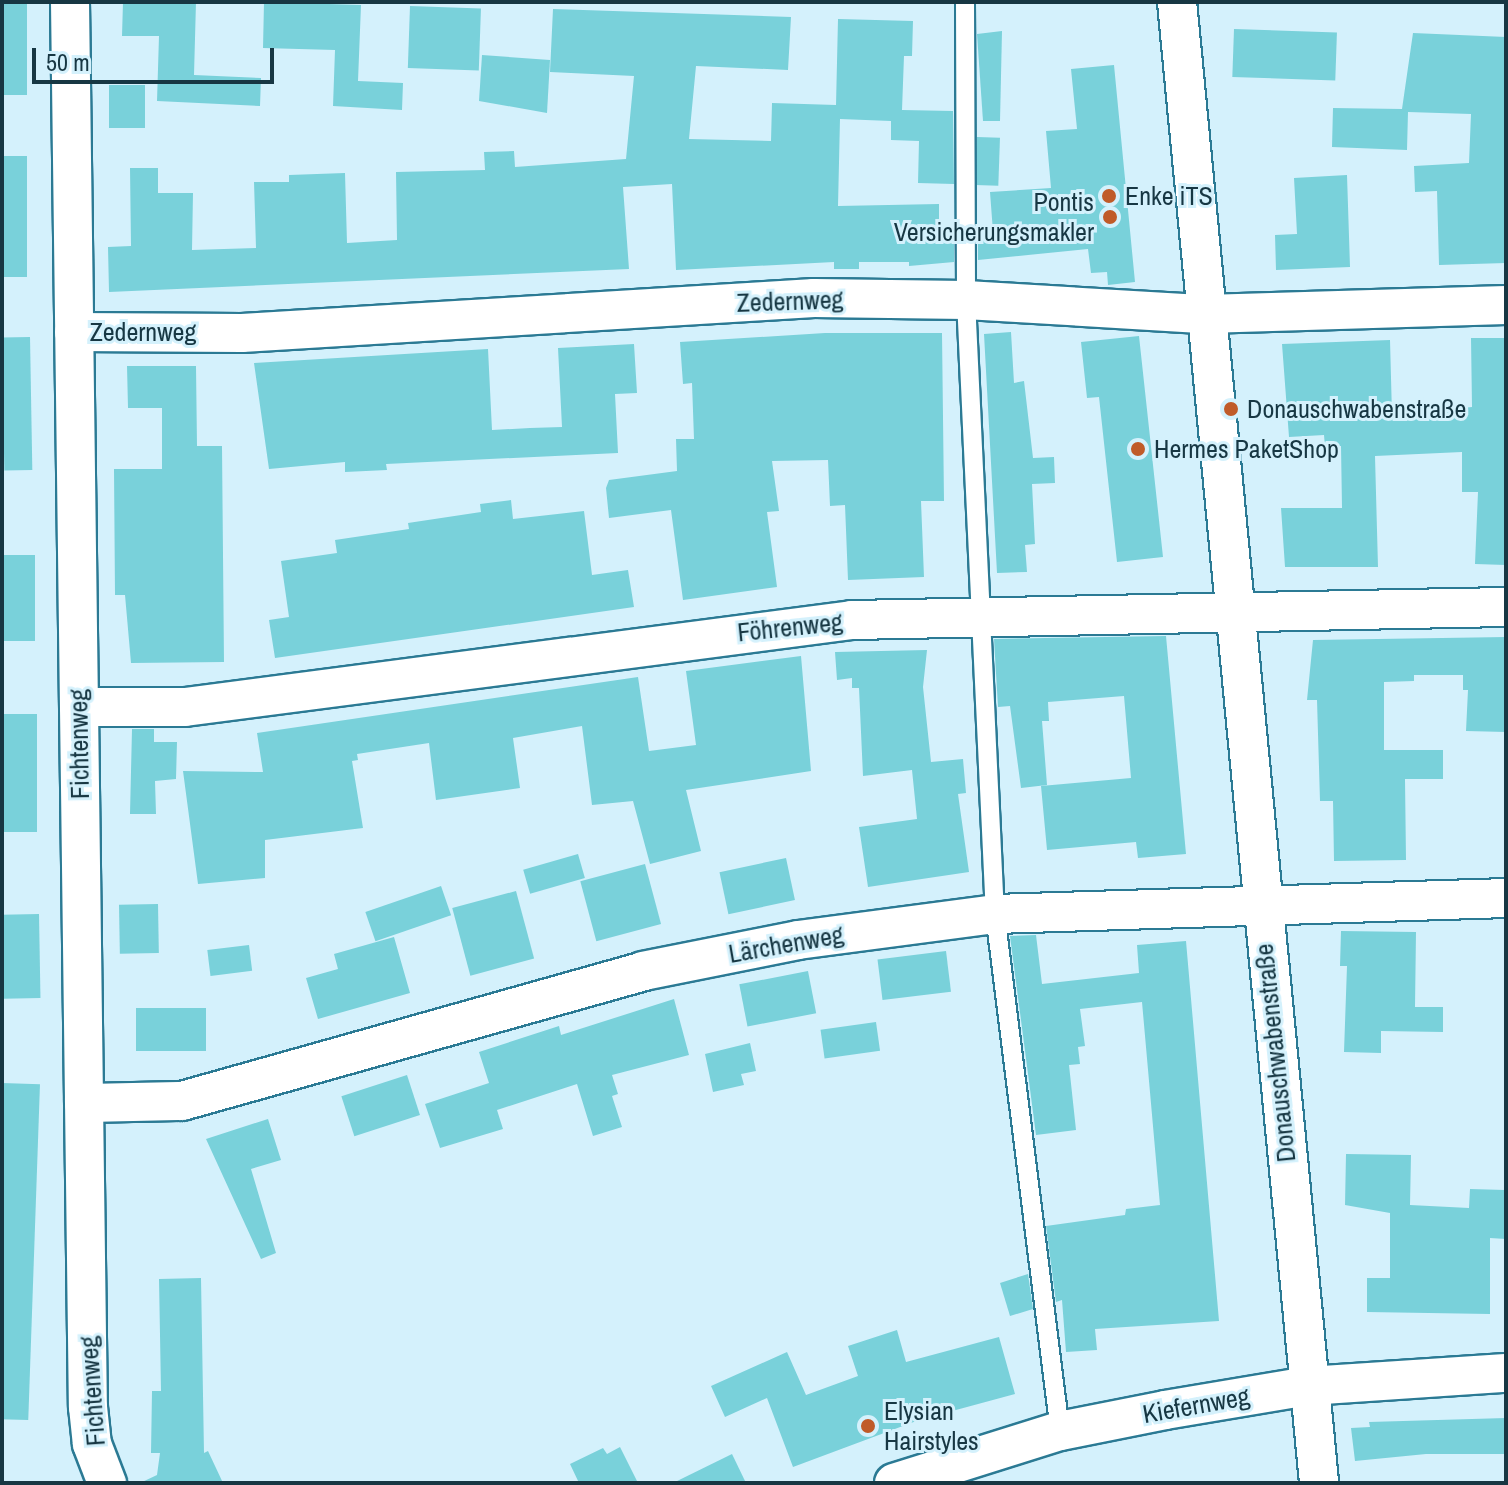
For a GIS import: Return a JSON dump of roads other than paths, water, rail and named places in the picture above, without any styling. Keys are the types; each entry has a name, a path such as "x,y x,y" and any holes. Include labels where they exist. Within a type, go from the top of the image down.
{"street":[{"name":"Fichtenweg","path":"70,2 88,1407 92,1444 107,1483"},
{"name":"Donauschwabenstraße","path":"1177,2 1260,903 1319,1483"},
{"name":"Zedernweg","path":"74,332 242,333 814,298 966,300 1205,314 1506,305"},
{"name":"Föhrenweg","path":"79,707 185,707 743,631 852,620 1234,610 1506,607"},
{"name":"Lärchenweg","path":"84,1103 182,1101 643,971 798,940 995,914 1260,903 1506,898"},
{"name":"Kiefernweg","path":"894,1483 1060,1431 1308,1386 1506,1373"}],"lane":[{"path":"965,2 966,300 995,914 1060,1431"}],"place":[{"name":"Enke iTS","path":"1109,196"},
{"name":"Pontis Versicherungsmakler","path":"1110,217"},
{"name":"Donauschwabenstraße","path":"1231,409"},
{"name":"Hermes PaketShop","path":"1138,449"},
{"name":"Elysian Hairstyles","path":"868,1426"}]}
